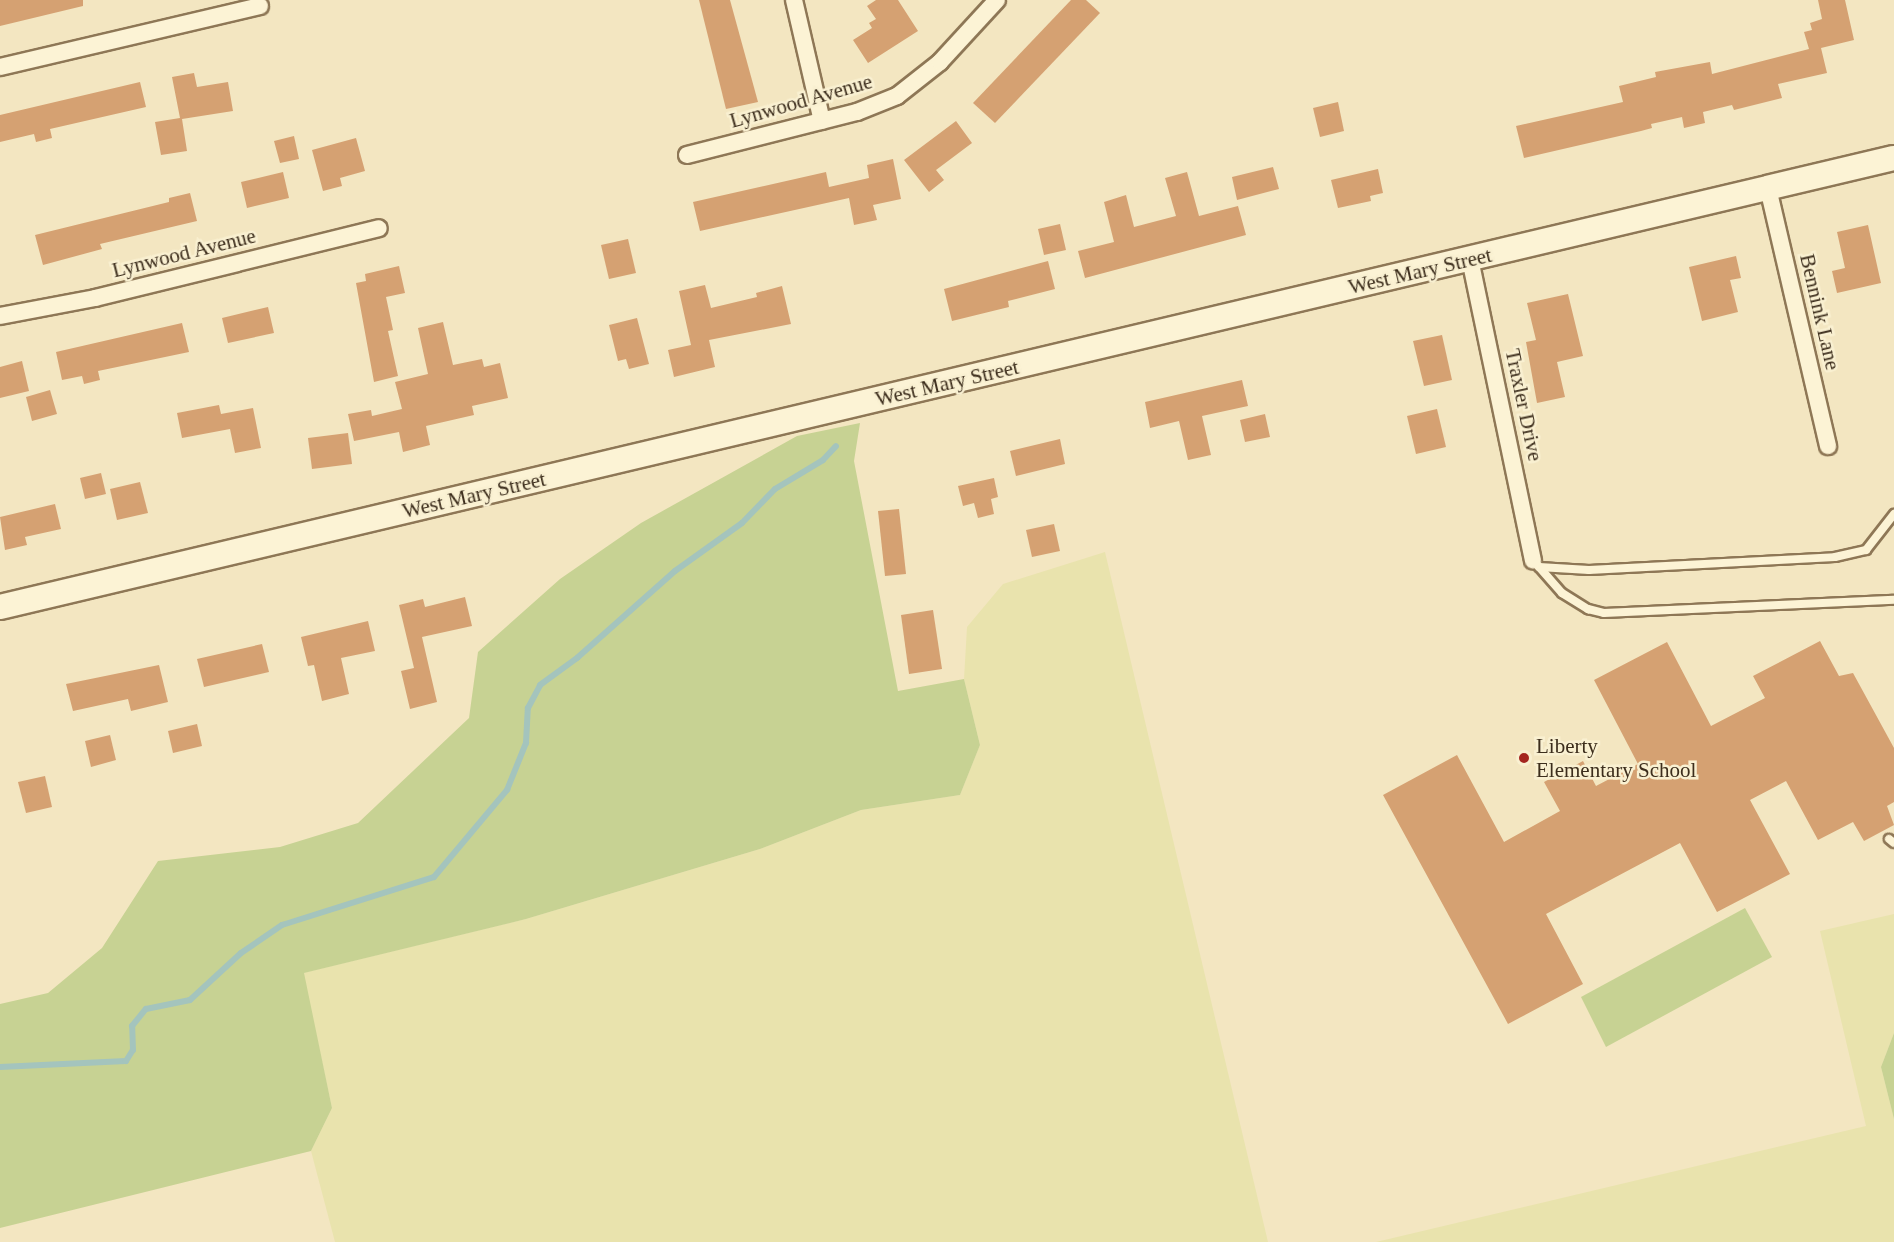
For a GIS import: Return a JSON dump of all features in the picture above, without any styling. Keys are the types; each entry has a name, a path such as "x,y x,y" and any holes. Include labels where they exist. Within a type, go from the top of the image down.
{"main road":[{"name":"West Mary Street","path":"0,607 1894,158"}],"street":[{"path":"794,0 822,121"},
{"name":"Lynwood Avenue","path":"687,155 822,121 897,96 940,62 997,0"},
{"path":"0,67 260,6"},
{"name":"Bennink Lane","path":"1768,188 1828,446"},
{"name":"Lynwood Avenue","path":"0,316 91,299 379,228"},
{"name":"Traxler Drive","path":"1470,259 1536,563"}],"lane":[{"path":"1536,563 1589,570 1835,557 1866,550 1894,514"},
{"path":"1536,563 1562,593 1588,609 1604,613 1894,600"}],"shaded area":[{"path":"1105,552 1268,1242 335,1242 311,1151 332,1108 303,973 526,919 760,849 861,810 960,795 980,745 964,679 967,627 1003,584"},
{"path":"1894,914 1894,1033 1881,1067 1894,1119 1894,1242 1376,1242 1866,1126 1820,931"}],"green space":[{"path":"860,423 854,461 898,691 964,679 980,745 960,795 861,810 760,849 526,919 304,973 332,1108 311,1151 0,1228 0,1004 48,993 102,948 158,861 280,847 358,823 469,718 478,652 560,579 641,523 797,436"},
{"path":"1745,908 1772,957 1606,1047 1581,997"},
{"path":"1894,1033 1894,1119 1881,1067"}],"building":[{"path":"0,0 83,0 83,6 0,26"},
{"path":"699,0 730,0 758,102 726,109"},
{"path":"876,0 898,0 918,31 868,63 853,40 872,28 869,23 876,19 867,6"},
{"path":"1071,0 1086,0 1100,13 995,123 973,103"},
{"path":"1818,0 1845,0 1854,40 1821,48 1827,73 1778,84 1782,98 1734,110 1732,105 1703,112 1705,123 1684,128 1682,117 1651,124 1652,128 1641,131 1524,158 1516,126 1623,102 1619,86 1656,77 1655,72 1710,62 1712,74 1809,49 1804,32 1812,30 1810,23 1822,19"},
{"path":"194,73 197,87 228,82 233,111 182,119 187,151 161,155 155,122 180,118 172,77"},
{"path":"140,82 146,107 50,129 52,138 36,142 34,134 0,142 0,115"},
{"path":"1338,102 1344,131 1320,137 1313,108"},
{"path":"956,121 972,143 936,170 944,180 929,192 904,160"},
{"path":"294,136 299,159 280,163 274,141"},
{"path":"356,138 365,171 340,178 342,186 323,191 312,150"},
{"path":"893,159 901,199 873,205 877,220 854,225 849,198 700,231 693,202 826,172 829,187 869,178 867,165"},
{"path":"1273,167 1279,189 1237,200 1232,177"},
{"path":"1378,169 1383,193 1370,196 1371,201 1338,208 1331,180"},
{"path":"283,172 289,198 247,208 241,182"},
{"path":"1187,172 1199,216 1238,206 1246,235 1085,278 1078,251 1114,242 1104,202 1126,195 1134,227 1176,216 1165,178"},
{"path":"190,193 197,221 100,244 102,249 43,265 35,235 169,202 169,198"},
{"path":"1060,224 1066,250 1044,255 1038,229"},
{"path":"1868,225 1881,283 1837,293 1832,271 1845,268 1837,232"},
{"path":"628,239 636,273 609,279 601,245"},
{"path":"1736,256 1741,278 1730,280 1738,312 1702,321 1689,267"},
{"path":"1048,261 1055,289 1008,301 1009,307 952,321 944,289"},
{"path":"399,266 405,293 386,297 393,330 388,331 398,376 374,382 356,283 366,281 365,274"},
{"path":"705,285 711,308 757,297 756,293 782,286 791,324 709,340 715,367 674,377 668,350 691,345 679,291"},
{"path":"1568,294 1583,356 1557,362 1565,397 1537,403 1526,342 1536,340 1527,303"},
{"path":"268,307 274,333 228,343 222,318"},
{"path":"637,318 649,364 629,369 626,359 618,361 609,325"},
{"path":"443,322 453,365 482,359 484,367 500,363 508,398 472,406 474,415 426,426 430,445 403,452 399,432 354,441 348,414 371,410 372,416 402,409 395,382 428,374 418,328"},
{"path":"182,323 189,352 98,371 100,380 84,384 82,376 62,380 56,352"},
{"path":"1442,335 1452,380 1424,386 1413,341"},
{"path":"22,361 29,391 0,398 0,367"},
{"path":"1242,380 1248,406 1202,416 1211,455 1188,460 1179,421 1150,428 1145,402"},
{"path":"50,390 57,414 32,421 26,397"},
{"path":"219,405 221,414 253,408 261,448 235,453 230,429 182,438 177,413"},
{"path":"1437,409 1446,447 1416,454 1407,416"},
{"path":"1265,414 1270,437 1245,442 1240,420"},
{"path":"348,433 352,464 312,469 308,438"},
{"path":"1060,439 1065,464 1016,476 1010,451"},
{"path":"101,473 106,494 85,499 80,478"},
{"path":"994,478 998,497 991,499 994,514 978,518 974,503 963,506 958,486"},
{"path":"140,482 148,513 117,520 110,489"},
{"path":"55,504 61,529 25,537 27,545 5,550 0,517"},
{"path":"899,509 906,574 885,576 878,511"},
{"path":"1054,524 1060,551 1032,557 1026,530"},
{"path":"465,597 472,626 422,637 437,702 410,709 401,671 414,668 399,605 423,599 425,607"},
{"path":"933,610 942,669 909,674 901,615"},
{"path":"368,621 375,651 341,658 349,694 322,701 314,665 308,666 301,637"},
{"name":"Liberty Elementary School","path":"1820,641 1839,676 1853,673 1894,748 1894,802 1887,806 1894,825 1864,841 1853,822 1818,840 1786,781 1750,800 1790,874 1717,912 1680,843 1546,914 1583,984 1508,1024 1383,795 1457,755 1504,842 1560,811 1544,782 1583,761 1596,786 1638,764 1594,680 1667,642 1711,726 1765,698 1753,676"},
{"path":"262,644 269,672 204,687 197,659"},
{"path":"159,665 168,702 131,711 128,699 73,711 66,684"},
{"path":"197,724 202,746 173,753 168,731"},
{"path":"110,735 116,760 91,767 85,741"},
{"path":"45,776 52,807 26,813 18,782"}],"waterway":[{"path":"0,1067 126,1061 133,1050 132,1026 146,1009 190,1000 241,953 282,925 434,877 507,790 526,743 528,708 540,685 577,658 675,571 742,523 775,489 823,460 836,446"}],"place":[{"name":"Liberty Elementary School","path":"1524,758"}]}
